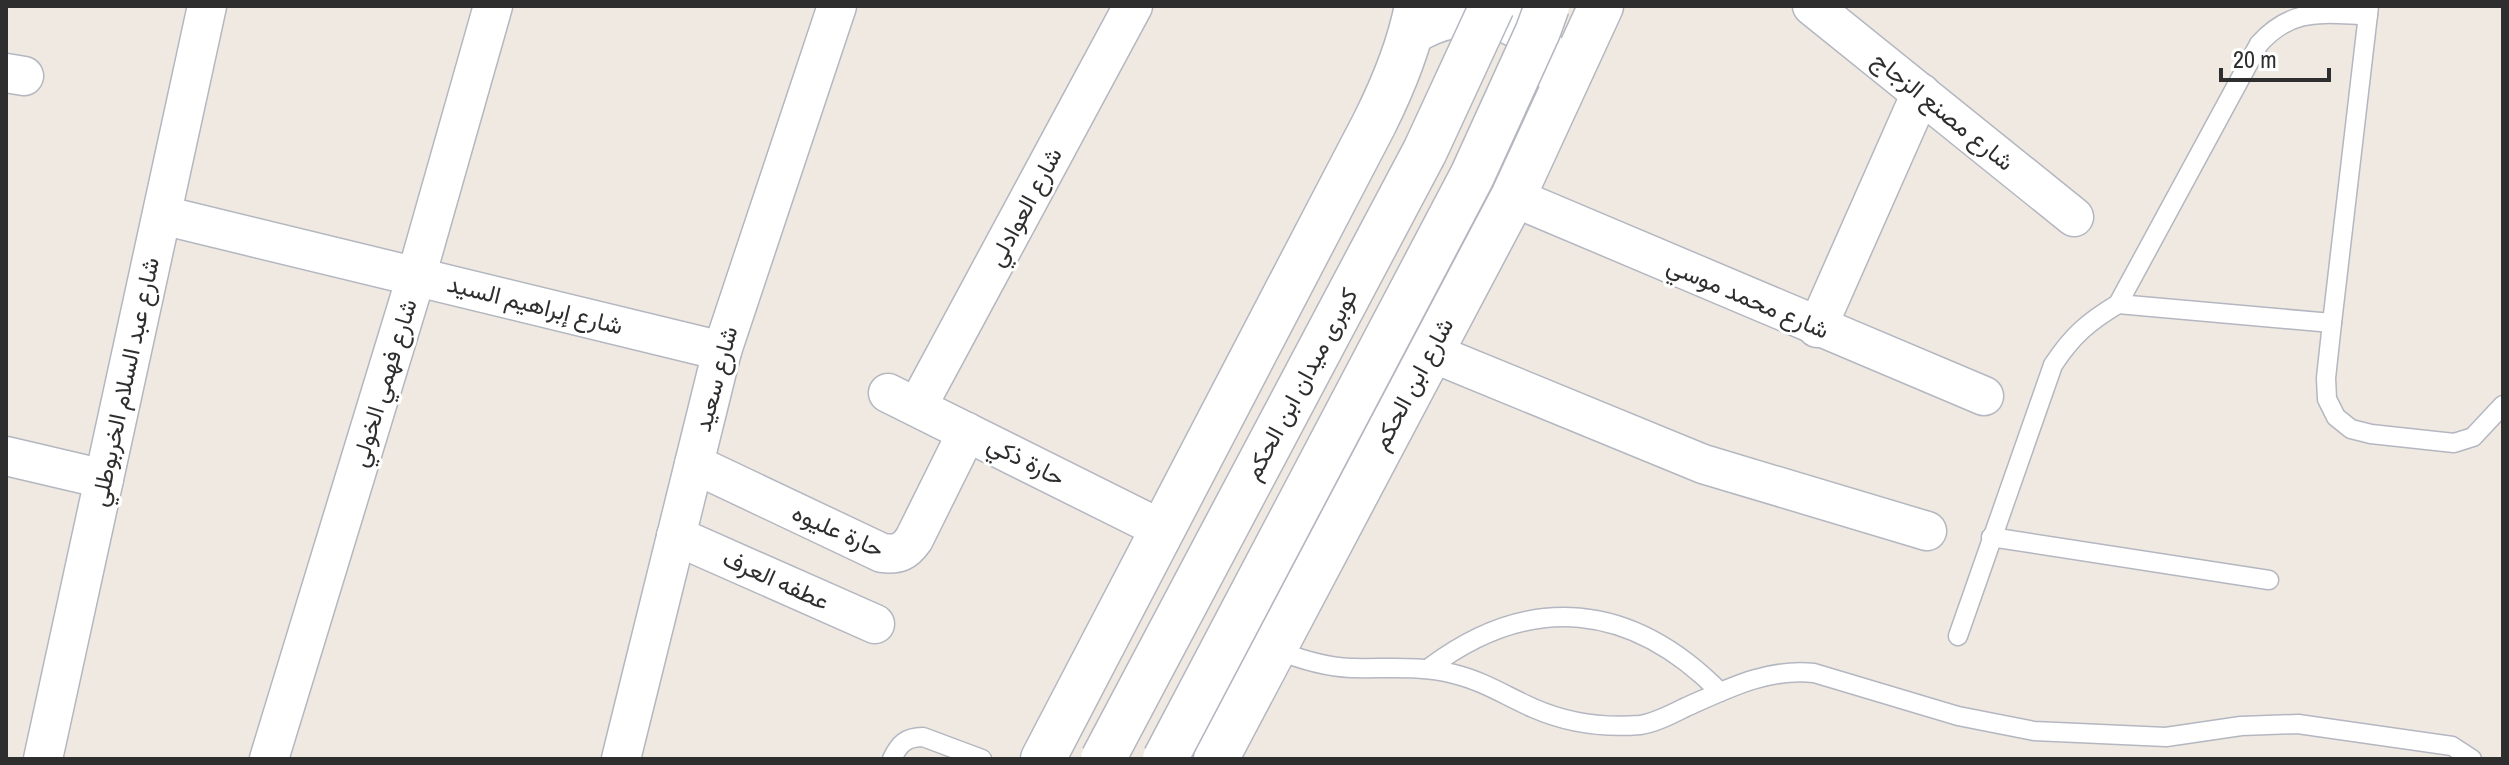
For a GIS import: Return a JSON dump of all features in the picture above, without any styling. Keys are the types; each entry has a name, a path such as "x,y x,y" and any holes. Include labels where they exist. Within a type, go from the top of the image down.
{"main road":[{"name":"كوبرى ميدان ابن الحكم","path":"1103,759 1425,151 1492,6"},
{"path":"1165,759 1472,176 1547,6"},
{"name":"شارع ابن الحكم","path":"1216,759 1513,197 1601,6"},
{"path":"1043,759 1374,124 1396,79 1414,19 1428,21 1447,14 1486,13 1505,19 1523,29 1549,58 1561,95"}],"street":[{"name":"شارع عبد السلام الخربوطلي","path":"43,759 207,6"},
{"name":"شارع فهمي الخولي","path":"269,759 416,277 493,6"},
{"name":"شارع سعيد","path":"621,759 722,351 837,6"},
{"name":"شارع العوادلي","path":"903,400 1133,6"},
{"name":"شارع مصنع الزجاج","path":"1812,6 2074,217"},
{"path":"1817,328 1921,93"},
{"name":"شارع محمد موسي","path":"1513,197 1984,396"},
{"name":"شارع إبراهيم السيد","path":"162,215 722,351"},
{"path":"1430,352 1703,464 1927,531"},
{"name":"حارة ذكي","path":"903,400 1163,530"},
{"name":"حارة عليوه","path":"694,464 882,553 895,555 907,550 914,539 967,432"},
{"path":"6,456 104,479"},
{"name":"عطفه العرف","path":"676,536 875,624"}],"lane":[{"path":"1958,636 2053,365 2070,340 2092,320 2118,304 2259,44 2274,28 2293,17 2369,11 2326,378 2327,399 2336,417 2351,429 2371,434 2454,443 2473,437 2503,405"},
{"path":"2118,304 2332,323"},
{"path":"1991,537 2269,580"},
{"path":"1429,668 1450,652 1500,628 1559,617 1593,618 1644,635 1671,650 1696,668 1720,692"},
{"path":"1274,649 1327,665 1429,668 1481,682 1544,712 1586,724 1616,727 1645,724 1762,676 1804,672 1958,716 2034,731 2166,737 2255,725 2298,724 2452,746 2472,759"},
{"path":"892,759 897,747 914,737 923,737 982,759"}]}
